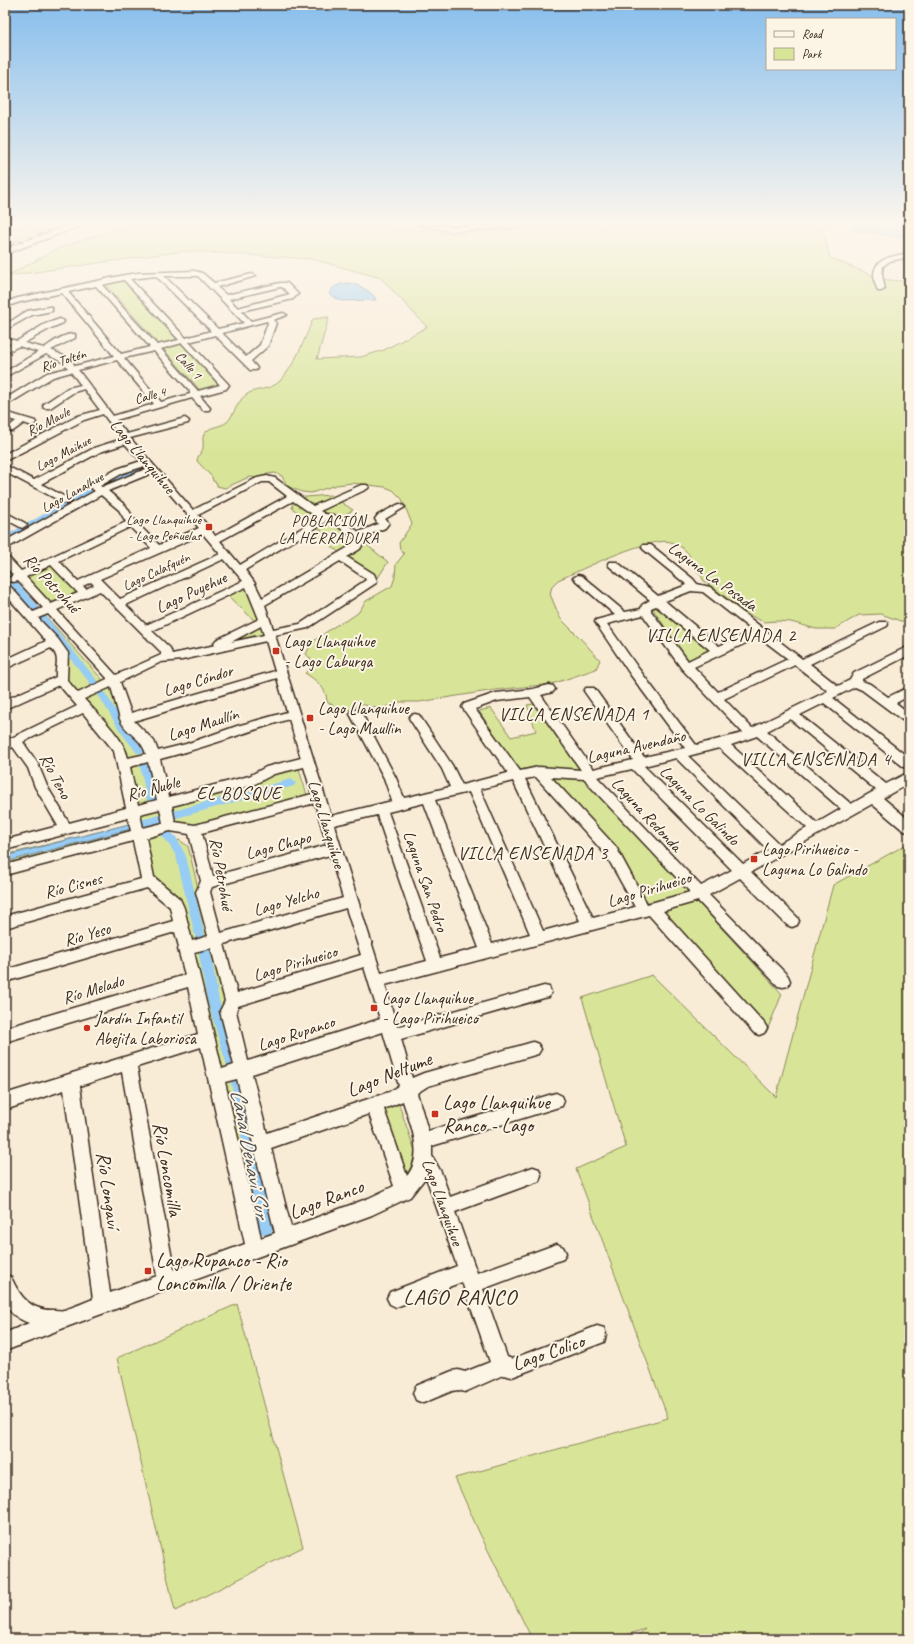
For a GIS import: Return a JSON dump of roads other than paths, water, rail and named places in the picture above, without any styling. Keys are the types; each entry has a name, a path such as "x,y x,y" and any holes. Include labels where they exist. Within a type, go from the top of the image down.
{"street":[{"path":"5,306 14,302"},
{"path":"73,302 159,406"},
{"name":"Calle 1","path":"115,302 194,391 194,395 206,408"},
{"path":"148,302 185,341"},
{"path":"187,302 253,368"},
{"path":"228,302 250,324"},
{"path":"237,310 271,302"},
{"path":"5,328 30,313 49,309"},
{"name":"Río Toltén","path":"5,403 45,377 283,315"},
{"path":"246,361 264,346 272,323 269,319"},
{"path":"5,351 48,326 60,321"},
{"path":"5,375 72,336"},
{"name":"Lago Llanquihue","path":"5,340 62,357 73,369 137,453 154,469 240,569 249,582 265,620 280,673 294,714 376,981 408,1089 424,1150 471,1278 499,1365"},
{"name":"Calle 4","path":"108,415 159,406 223,387 225,384 185,341"},
{"path":"47,406 71,390 86,386"},
{"path":"5,415 32,423"},
{"name":"Río Maule","path":"5,458 81,418 108,415"},
{"path":"10,429 23,420"},
{"name":"Lago Maihue","path":"34,484 96,450 184,421"},
{"path":"5,446 20,450"},
{"name":"Lago Lanalhue","path":"5,534 120,471 147,462"},
{"path":"5,468 66,501"},
{"name":"Lago Lanalhue","path":"5,545 101,491 154,469"},
{"path":"192,514 264,479 272,480 293,497 323,517 332,518 360,539 358,546 259,604"},
{"path":"92,486 101,491 128,514 131,518 131,524 158,549"},
{"path":"313,510 364,487"},
{"path":"215,540 293,497"},
{"path":"358,536 383,525 384,522 380,518 381,516 400,507"},
{"path":"5,515 22,525"},
{"path":"240,569 321,521 323,517"},
{"path":"5,583 131,524"},
{"path":"77,585 206,529"},
{"name":"Laguna La Posada","path":"647,547 694,587 708,590 836,691"},
{"name":"Lago Calafquén","path":"119,604 227,554"},
{"path":"10,743 80,703 114,680 151,663 168,658 202,652 304,626 372,581 370,576 339,556"},
{"name":"Río Petrohué","path":"5,560 105,667 114,680 126,719 134,729 148,741 170,826 195,830 208,882 203,890 232,1001 228,1011 285,1238"},
{"path":"54,561 85,593"},
{"path":"613,564 718,651"},
{"path":"93,578 166,651 168,658"},
{"path":"578,578 624,616"},
{"name":"Lago Puyehue","path":"145,630 249,582"},
{"path":"31,617 102,586"},
{"path":"5,587 54,642 63,655 61,679 116,744 120,751 150,882 175,902 255,1249"},
{"path":"646,611 647,606 657,601 686,588 694,587"},
{"path":"646,611 600,622 642,683 666,712 693,750"},
{"path":"646,611 686,666 716,698 754,732 850,810"},
{"path":"202,652 265,620"},
{"path":"716,698 883,624"},
{"path":"686,666 760,632"},
{"path":"7,661 54,642"},
{"name":"Laguna Avendaño","path":"326,822 517,776 539,772 588,775 721,743 754,732 836,691 856,683 858,676 909,650"},
{"name":"Lago Cóndor","path":"126,719 280,673"},
{"path":"5,705 61,679"},
{"path":"856,683 866,687 909,719"},
{"path":"549,689 533,693 496,697 468,707 517,776 589,926"},
{"name":"Laguna Lo Galindo","path":"590,691 637,763 741,871 792,921"},
{"path":"888,702 909,691"},
{"name":"Laguna Redonda","path":"533,693 586,768 588,775 593,782 698,894 783,981"},
{"path":"824,697 909,765"},
{"name":"Lago Maullín","path":"123,764 188,748 241,729 294,714"},
{"path":"356,714 366,736 390,778 400,805"},
{"path":"791,714 879,794 909,827"},
{"path":"415,718 444,761 458,790"},
{"name":"Río Teno","path":"10,743 34,767 40,787 66,829"},
{"path":"721,743 816,829"},
{"path":"678,753 778,851"},
{"name":"Río Ñuble","path":"5,845 253,780 270,770 308,761"},
{"path":"539,772 611,851 649,910 760,1028"},
{"name":"Lago Pirihueico","path":"376,981 649,910 698,894 909,777"},
{"path":"473,787 539,939"},
{"path":"195,830 319,796"},
{"path":"428,798 488,952"},
{"name":"Laguna San Pedro","path":"381,809 436,966"},
{"path":"5,870 170,826"},
{"name":"Lago Chapo","path":"208,882 335,848"},
{"name":"Río Cisnes","path":"5,922 150,882"},
{"name":"Lago Yelcho","path":"186,949 351,901"},
{"name":"Río Yeso","path":"5,976 180,925"},
{"name":"Lago Pirihueico","path":"232,1001 369,959"},
{"name":"Río Melado","path":"5,1035 192,979"},
{"name":"Lago Rupanco","path":"216,1078 243,1069 390,1029 544,992"},
{"path":"5,1102 206,1038"},
{"name":"Lago Neltume","path":"262,1143 398,1095 424,1080 533,1049"},
{"name":"Río Loncomilla","path":"128,1063 167,1281"},
{"name":"Río Longaví","path":"71,1081 103,1305"},
{"path":"424,1150 556,1101"},
{"path":"374,1104 404,1191"},
{"name":"Lago Ranco","path":"69,1317 372,1206 404,1191 418,1176 424,1150"},
{"path":"445,1207 533,1175"},
{"path":"396,1298 556,1253"},
{"path":"5,1283 10,1297 15,1305 30,1316 48,1320 69,1317"},
{"path":"5,1342 69,1317"},
{"name":"Lago Colico","path":"499,1365 512,1368 597,1335"},
{"path":"424,1393 455,1380 465,1382 493,1371 499,1365"}],"water":[{"path":"133,823 134,828 5,862 5,856"}],"waterway":[{"path":"5,539 116,477 143,470"},
{"name":"Canal Denavi Sur","path":"5,573 9,578"},
{"name":"Canal Denavi Sur","path":"13,583 37,610"},
{"name":"Canal Denavi Sur","path":"42,617 96,685"},
{"name":"Canal Denavi Sur","path":"101,693 123,729 140,751"},
{"name":"Canal Denavi Sur","path":"145,766 152,801"},
{"path":"173,815 291,783"},
{"name":"Canal Denavi Sur","path":"141,824 163,818"},
{"name":"Canal Denavi Sur","path":"164,832 172,840 181,856 201,940"},
{"name":"Canal Denavi Sur","path":"204,949 213,1000 233,1066"},
{"name":"Canal Denavi Sur","path":"236,1078 266,1228"}],"place":[{"name":"Lago Llanquihue - Lago Peñuelas","path":"209,527"},
{"name":"Lago Llanquihue - Lago Caburga","path":"276,651"},
{"name":"Lago Llanquihue - Lago Maullin","path":"310,718"},
{"name":"Lago Pirihueico - Laguna Lo Galindo","path":"754,859"},
{"name":"Lago Llanquihue - Lago Pirihueico","path":"374,1008"},
{"name":"Jardín Infantil Abejita Laboriosa","path":"87,1028"},
{"name":"Lago Llanquihue Ranco - Lago","path":"435,1114"},
{"name":"Lago Rupanco - Rio Loncomilla / Oriente","path":"148,1271"}],"district":[{"name":"POBLACIÓN LA HERRADURA","path":"329,530"},
{"name":"VILLA ENSENADA 2","path":"721,635"},
{"name":"VILLA ENSENADA 1","path":"574,714"},
{"name":"VILLA ENSENADA 4","path":"816,759"},
{"name":"EL BOSQUE","path":"239,793"},
{"name":"VILLA ENSENADA 3","path":"533,853"},
{"name":"LAGO RANCO","path":"460,1296"}]}
